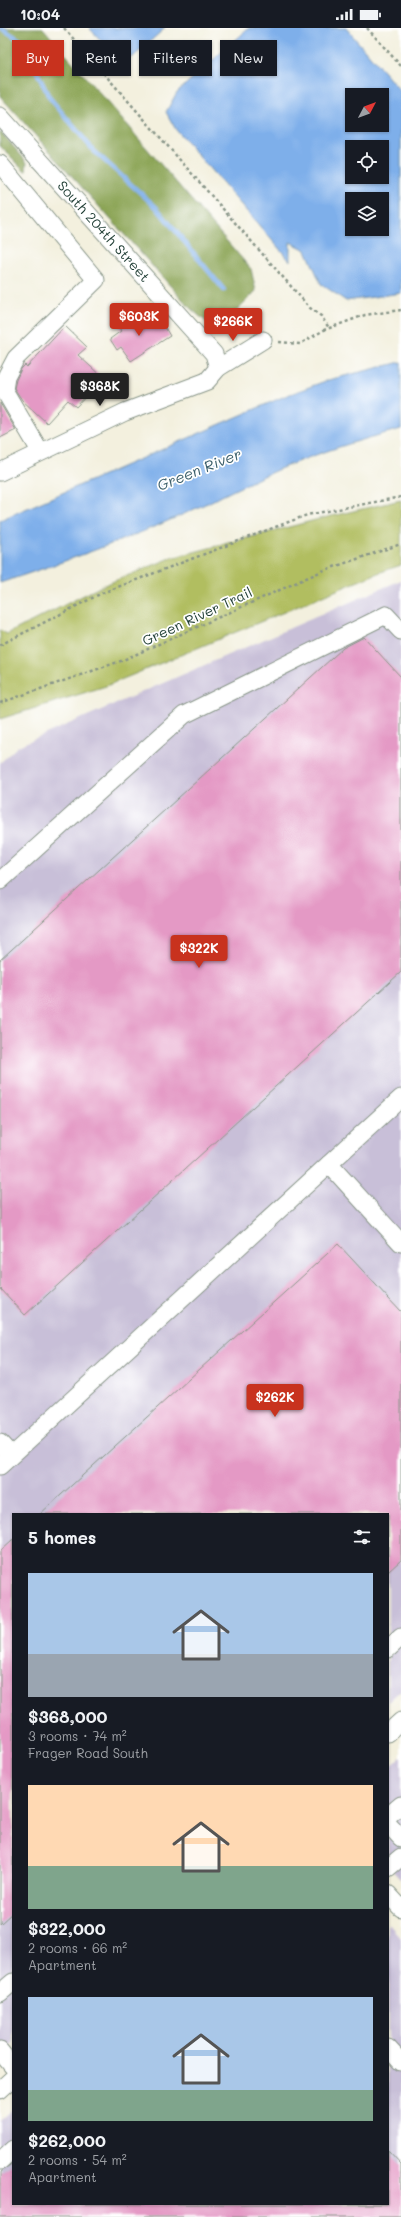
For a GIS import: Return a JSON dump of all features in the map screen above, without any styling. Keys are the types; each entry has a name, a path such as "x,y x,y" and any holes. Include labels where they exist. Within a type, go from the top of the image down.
{"street":[{"name":"South 204th Street","path":"0,116 214,354 218,368"},
{"path":"0,164 96,280 16,358 6,377 4,390 40,451"},
{"path":"0,472 40,451 125,412 207,380 218,368 264,340"},
{"path":"0,881 184,715 386,615 401,631"},
{"path":"0,1443 6,1460 401,1098"},
{"path":"329,1164 401,1243"},
{"path":"389,1648 401,1637"},
{"path":"389,1732 401,1721"},
{"path":"389,1815 401,1805"},
{"path":"389,1825 401,1838"},
{"path":"389,1867 401,1857"},
{"path":"389,1895 401,1908"},
{"path":"0,1993 12,1983"},
{"path":"389,2049 401,2062"},
{"path":"0,2051 12,2066"},
{"path":"0,2090 12,2079"},
{"path":"0,2161 12,2150"}],"path":[{"path":"64,28 310,308 321,316 329,328"},
{"path":"367,28 401,66"},
{"path":"264,340 300,344 329,328 365,315 401,310"},
{"path":"0,645 102,593 307,515 401,497"},
{"name":"Green River Trail","path":"0,703 121,661 322,571 401,544"}],"shaded area":[{"path":"401,580 401,1690 389,1701 389,1513 12,1513 12,2044 0,2055 0,763 18,746"},
{"path":"401,1757 401,1880 389,1867 389,1768"},
{"path":"389,1924 401,1938 401,2217 0,2217 0,2122 12,2111 12,2205 389,2205"}],"green space":[{"path":"0,28 43,28 53,40 12,40 12,76 64,76 64,52 72,62 72,76 84,76 251,269 256,291 226,321 209,324 191,309 0,96"},
{"path":"0,131 27,162 26,172 0,146"},
{"path":"401,500 401,565 378,573 106,686 0,719 0,630 7,634 102,586 171,558 323,518"}],"water":[{"path":"89,28 165,28 152,40 139,40 139,52 133,57 131,57 131,40 101,40"},
{"path":"249,28 346,28 401,92 401,293 346,301 321,284 306,250 290,242 290,261 176,130 166,112 177,92 195,76 212,76 212,61 220,54 220,76 277,76 277,40 236,40"},
{"name":"Green River","path":"401,362 401,429 307,458 154,527 0,583 0,520 285,396 328,380"}],"building":[{"path":"131,315 135,322 138,320 144,329 160,319 170,336 131,361 121,347 117,350 110,339 121,331 117,324"},
{"path":"65,326 87,347 78,355 103,378 76,407 68,400 47,423 22,400 14,388 21,369 25,365 27,367"},
{"path":"0,403 16,430 0,438"},
{"path":"364,637 401,677 401,972 25,1315 0,1288 0,960 343,648"},
{"path":"338,1244 401,1312 401,1560 389,1571 389,1513 41,1513"},
{"path":"12,1540 12,1913 0,1924 0,1551"},
{"path":"389,2151 401,2164 401,2217 0,2217 0,2172 12,2164 12,2205 389,2205"}],"waterway":[{"path":"1,28 22,41 49,97 94,151 156,207 224,290"}]}
